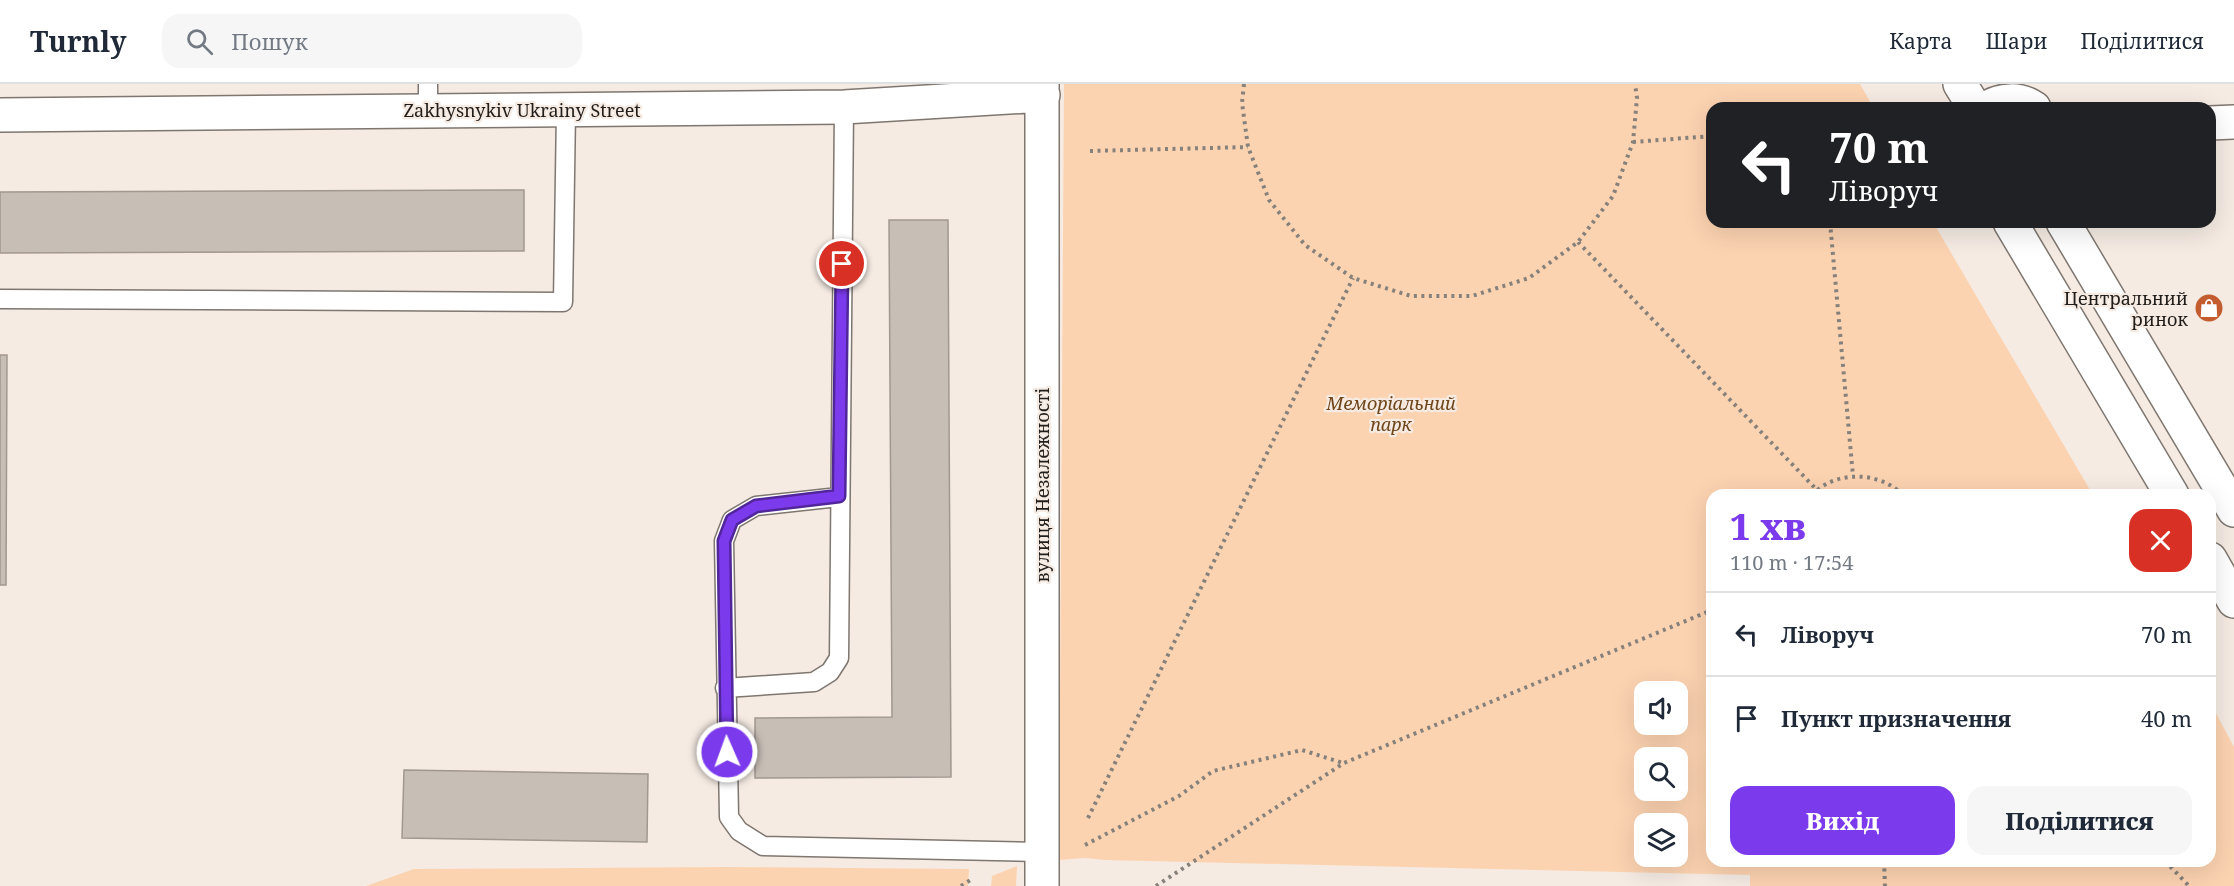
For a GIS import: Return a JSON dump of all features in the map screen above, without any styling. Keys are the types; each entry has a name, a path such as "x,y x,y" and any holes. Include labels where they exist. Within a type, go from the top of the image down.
{"street":[{"path":"1960,84 1971,102"},
{"name":"Zakhysnykiv Ukrainy Street","path":"0,115 428,97 566,111 844,107 1043,89"},
{"name":"вулиця Незалежності","path":"1042,886 1043,89"},
{"path":"2001,102 2017,100 2021,102"},
{"path":"2216,123 2234,122"},
{"path":"2014,228 2168,489"},
{"path":"2068,228 2234,510"},
{"path":"2216,570 2234,601"}],"lane":[{"path":"725,688 814,682 830,672 839,658 844,107"},
{"path":"0,299 563,302 566,111"},
{"path":"839,496 756,506 732,520 724,541 729,817 739,831 763,846 1042,852"}],"path":[{"path":"1244,84 1242,103 1248,147 1269,200 1305,245 1353,278 1411,296 1472,296 1529,278 1578,242 1613,196 1633,142 1637,98 1635,84"},
{"path":"1633,142 1706,136"},
{"path":"1090,151 1248,147"},
{"path":"1831,228 1853,476"},
{"path":"1578,242 1816,489"},
{"path":"1088,818 1353,278"},
{"path":"1819,489 1834,480 1853,476 1876,479 1897,489"},
{"path":"1156,886 1344,763 1706,612"},
{"path":"1084,845 1179,796 1213,771 1302,750 1344,763"},
{"path":"1884,867 1885,886"},
{"path":"2171,867 2189,886"}],"green space":[{"name":"Меморіальний парк","path":"1064,84 1860,84 1870,102 1706,102 1706,228 1937,228 2089,489 1706,489 1706,867 2216,867 2216,713 2234,747 2234,886 1750,886 1750,875 1085,858 1059,860"},
{"path":"1017,866 1016,886 991,886 992,876"},
{"path":"725,867 969,869 968,886 366,886 414,869"}],"building":[{"path":"524,190 524,251 0,253 0,192"},
{"path":"889,220 948,220 951,777 755,778 755,718 892,717"},
{"path":"0,355 7,355 6,585 0,585"},
{"path":"404,770 648,774 647,842 402,838"}],"place":[{"name":"Центральний ринок","path":"2209,308"}],"route":[{"path":"727,752 724,541 732,520 756,506 839,496 842,264"}]}
